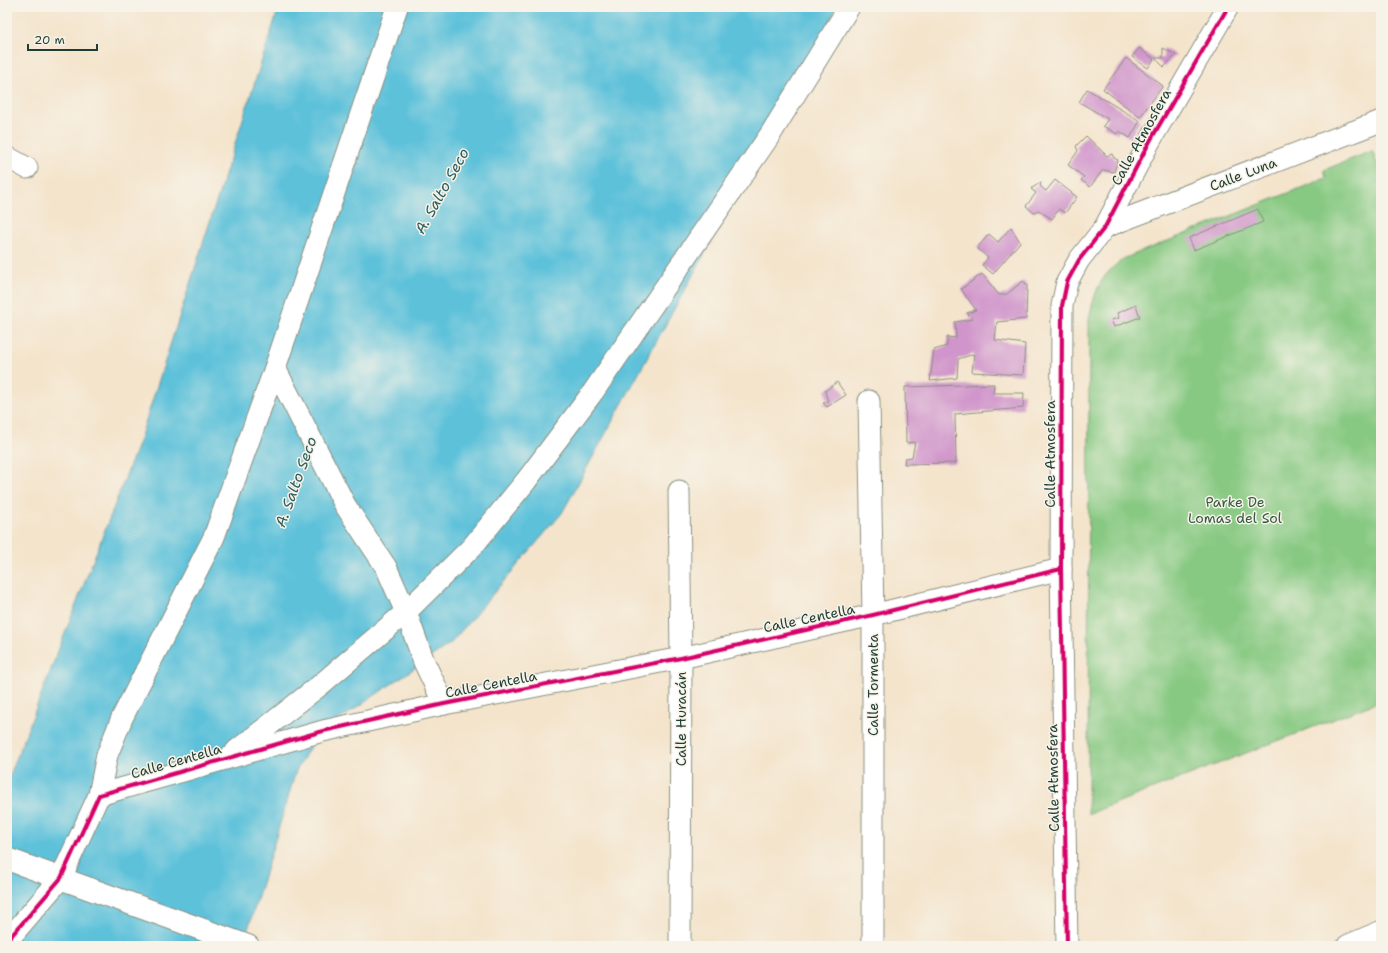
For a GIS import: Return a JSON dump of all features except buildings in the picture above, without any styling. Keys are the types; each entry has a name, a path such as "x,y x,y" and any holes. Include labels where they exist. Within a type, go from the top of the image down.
{"street":[{"path":"7,941 61,878 100,795 107,755 122,718 214,537 275,368 397,7"},
{"path":"228,757 319,686 406,612 472,547 526,481 593,392 770,135 849,7"},
{"name":"Calle Atmosfera","path":"1067,946 1061,569 1062,306 1067,282 1079,260 1105,227 1150,141 1228,7"},
{"name":"Calle Luna","path":"1105,227 1381,121"},
{"path":"7,157 26,168"},
{"path":"275,368 345,505 386,567 406,612 424,662 444,704"},
{"name":"Calle Tormenta","path":"869,401 873,616 873,946"},
{"name":"Calle Huracán","path":"679,491 681,658 680,946"},
{"name":"Calle Centella","path":"100,795 228,757 323,731 444,704 681,658 873,616 1061,569"},
{"path":"7,859 248,946"},
{"path":"1348,946 1381,932"}],"green space":[{"name":"Parke De Lomas del Sol","path":"1372,151 1381,173 1381,701 1088,814 1089,319 1096,291 1104,277 1125,258 1326,178 1324,170"}],"water":[{"name":"A. Salto Seco","path":"279,7 837,7 770,135 562,513 451,643 323,731 310,747 296,771 243,946 7,946 7,783 139,442"}],"cycle path":[{"path":"1067,946 1061,569 1062,306 1067,282 1079,260 1105,227 1150,141 1228,7"},
{"path":"7,941 61,878 99,795 323,731 444,704 681,658 873,615 1061,569"}]}
